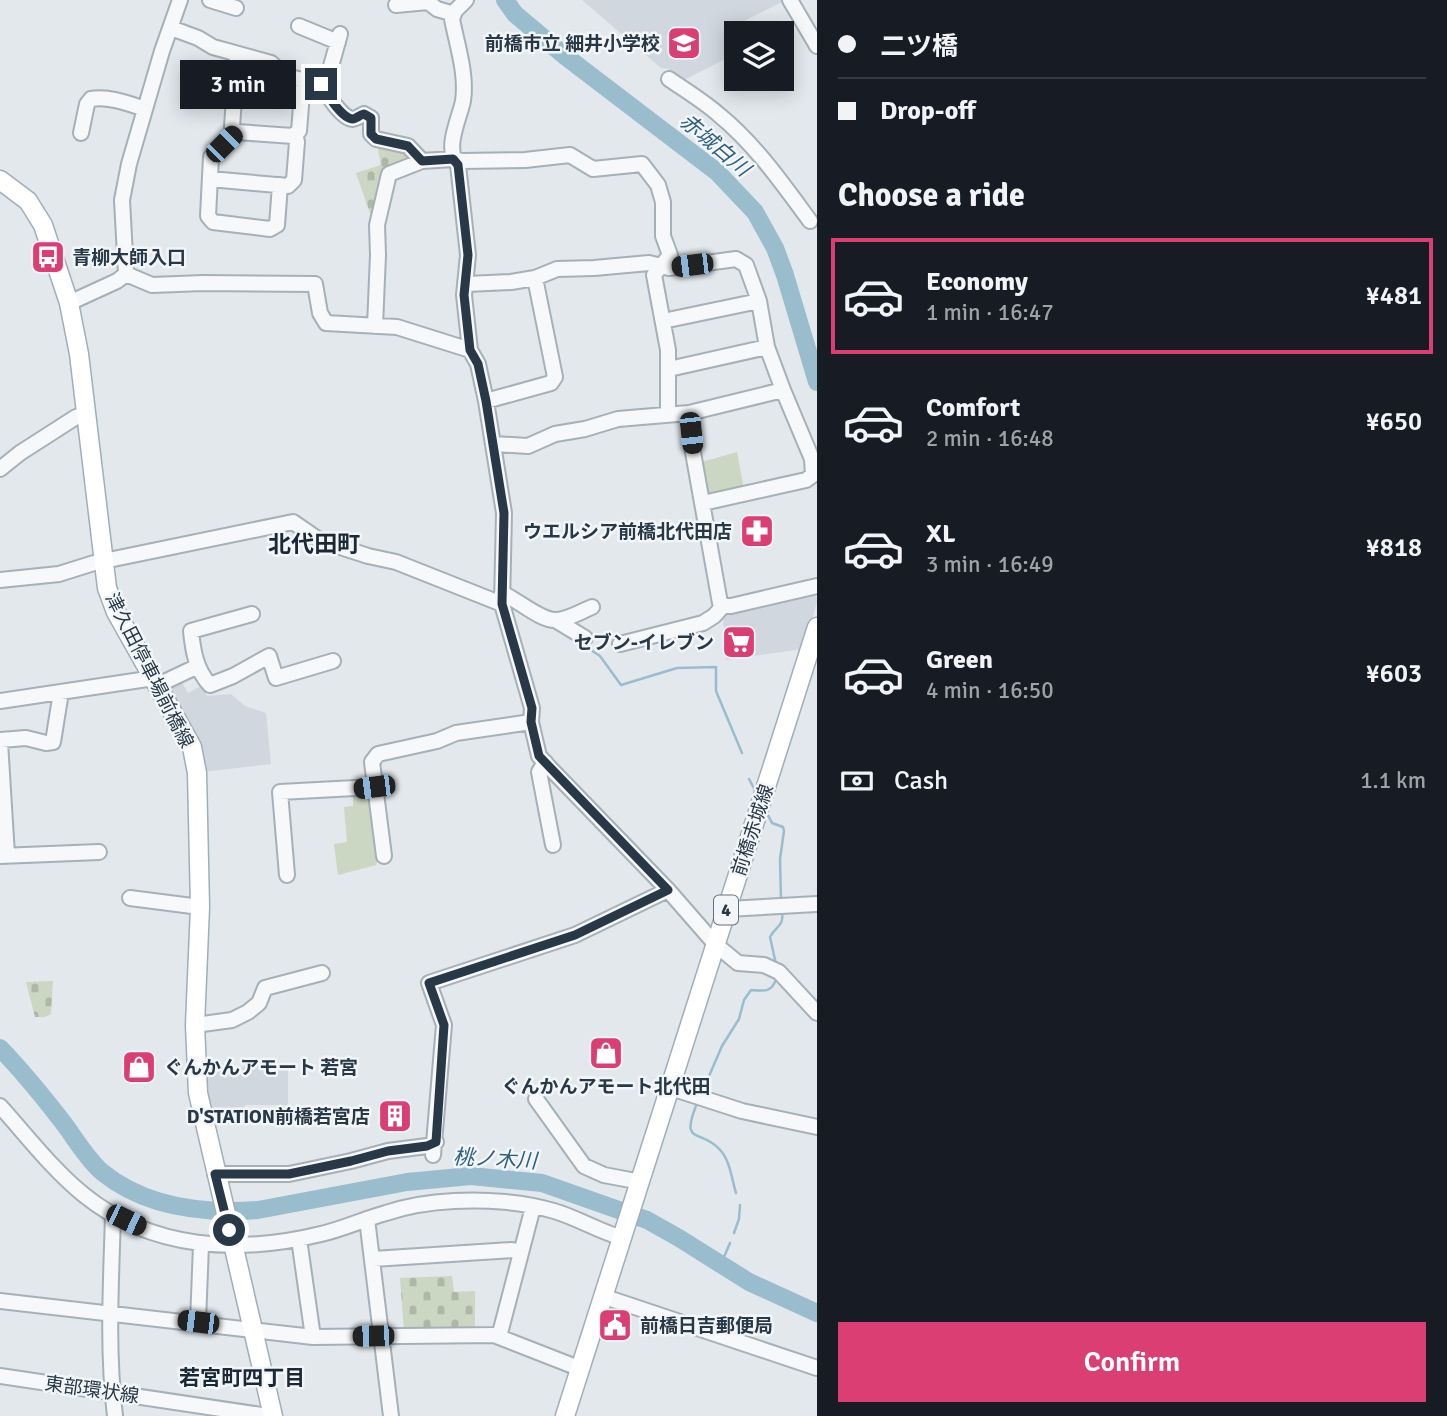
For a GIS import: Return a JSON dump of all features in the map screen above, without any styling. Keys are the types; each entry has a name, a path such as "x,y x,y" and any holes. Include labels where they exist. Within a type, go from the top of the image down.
{"main road":[{"name":"津久田停車場前橋線","path":"0,180 28,201 43,225 69,303 86,414 107,588 116,612 192,747 197,773 200,907 195,1026 198,1093 231,1238"},
{"name":"前橋赤城線","path":"640,1187 817,627"},
{"name":"4","path":"565,1416 640,1187"},
{"path":"231,1238 270,1416"}],"street":[{"path":"126,274 122,200 129,164 180,0"},
{"path":"210,0 236,8"},
{"path":"466,0 452,19 464,78 463,99 453,140 453,159 458,165 466,242 467,284 464,295 470,350 478,364 486,401 504,513 502,599 532,708 531,722 539,756 668,890 716,945 738,963 764,965 779,972 817,1013"},
{"path":"790,0 817,46"},
{"path":"396,5 428,2 448,14 454,14"},
{"path":"299,26 339,38 328,77 320,84"},
{"path":"171,28 213,47 271,63 285,76 320,84 331,102 349,118 354,119 364,114 371,118 371,134 376,139 408,146 422,161"},
{"path":"237,55 232,127 237,132 295,134 299,131 303,80"},
{"path":"668,79 718,114 754,148 810,222"},
{"path":"81,133 87,104 91,99 100,97 145,109"},
{"path":"237,132 211,157 208,216 213,222 270,229 276,225 280,185"},
{"path":"210,179 288,186 294,180 297,142 295,134"},
{"path":"375,326 377,225 389,174 422,161 453,159 463,162 525,160 570,155 593,169 642,164 657,185 663,202 663,236 670,255 654,275 669,369 668,413"},
{"path":"467,284 511,282 535,278 557,269 649,263 669,268 737,259 746,265 759,301 767,347 812,459 813,475 806,480 703,503"},
{"path":"69,303 117,281 126,274"},
{"path":"126,274 152,285 315,284 320,313 326,323 397,327 470,350"},
{"path":"486,401 551,383 555,377 535,278"},
{"path":"663,321 759,301"},
{"path":"669,369 767,347"},
{"path":"493,444 528,446 555,434 618,419 688,413 783,390"},
{"path":"688,413 718,598 727,606"},
{"path":"0,469 76,417 86,414"},
{"path":"0,580 59,575 102,562 293,522 319,540 396,562 502,599 519,600 541,618 557,621 585,638"},
{"path":"620,644 702,623 727,606 817,586"},
{"path":"557,621 592,607"},
{"path":"252,614 191,631 198,666 210,685 269,656 276,678 333,661"},
{"path":"0,701 156,682 198,666"},
{"path":"61,692 53,742 26,738 0,741 4,856 99,852"},
{"path":"384,856 372,762 378,754 437,741 456,733 531,722"},
{"path":"545,762 539,772 553,845"},
{"path":"287,875 280,792 374,787"},
{"path":"216,1179 289,1174 388,1151 427,1146 435,1148 444,1025 429,983 575,935 668,890"},
{"path":"130,898 200,907"},
{"path":"727,909 817,904"},
{"path":"195,1026 232,1020 259,1003 265,988 322,973"},
{"path":"671,1088 742,1111 817,1127"},
{"path":"536,1099 584,1166 640,1187"},
{"path":"0,1107 77,1190 113,1216 150,1232 201,1245 231,1238 299,1239 333,1231 394,1210 455,1201 487,1201 553,1211 624,1235"},
{"path":"499,1337 533,1208"},
{"path":"113,1216 111,1312 115,1416"},
{"path":"367,1219 391,1416"},
{"path":"299,1239 313,1337"},
{"path":"198,1322 201,1245"},
{"path":"373,1259 512,1250 521,1252"},
{"path":"605,1297 817,1368"},
{"path":"0,1301 313,1337 488,1335 581,1369"},
{"name":"東部環状線","path":"0,1376 270,1416"}],"shaded area":[{"name":"前橋市立 細井小学校","path":"582,0 786,0 744,21 724,21 724,60 682,81 669,69 661,68"},
{"path":"816,594 817,602 803,649 726,660 725,614"},
{"path":"181,681 188,693 201,686 207,696 231,694 245,706 266,713 271,764 203,772 169,693 172,685"},
{"path":"288,1063 288,1105 245,1105 244,1116 234,1116 234,1124 210,1124 201,1066 239,1068"}],"green space":[{"path":"377,144 401,147 419,161 386,173 372,219 356,173 381,165"},
{"path":"737,452 744,490 709,496 706,494 702,462"},
{"path":"373,792 380,854 376,865 338,875 334,844 347,842 344,807 353,806 353,794"},
{"path":"53,981 51,1014 35,1017 26,982"},
{"path":"452,1276 454,1292 475,1291 475,1330 404,1331 400,1278"}],"waterway":[{"name":"赤城白川","path":"505,0 515,14 565,56 717,172 755,212 775,248 785,275 817,382"},
{"path":"582,644 600,656 621,685 677,668 716,667 716,691 742,753"},
{"path":"749,779 756,792"},
{"path":"767,813 772,823 783,827 784,831 780,859 781,901"},
{"path":"776,964 770,937 781,923 782,910"},
{"path":"703,1090 722,1046 739,1019 744,1000 751,990 769,989 776,979"},
{"name":"桃ノ木川","path":"0,1048 102,1172 137,1194 156,1201 196,1209 237,1211 258,1210 407,1182 471,1176 542,1183 647,1220 749,1282 817,1313"},
{"path":"698,1101 692,1116 691,1131 714,1144 724,1155 736,1193"},
{"path":"734,1233 740,1205"},
{"path":"721,1264 730,1243"}],"place":[{"name":"前橋市立 細井小学校","path":"684,43"},
{"name":"青柳大師入口","path":"48,257"},
{"name":"ウエルシア前橋北代田店","path":"757,531"},
{"name":"セブン-イレブン","path":"739,642"},
{"name":"ぐんかんアモート北代田","path":"606,1053"},
{"name":"ぐんかんアモート 若宮","path":"139,1067"},
{"name":"D'STATION前橋若宮店","path":"395,1116"},
{"name":"前橋日吉郵便局","path":"615,1325"}],"district":[{"name":"北代田町","path":"314,544"},
{"name":"若宮町四丁目","path":"242,1378"}],"route":[{"path":"229,1230 215,1174 289,1174 436,1142 444,1022 429,983 575,935 668,890 539,756 531,722 532,708 502,604 504,513 491,437 491,422 478,364 470,350 464,295 468,255 458,165 453,159 422,161 404,144 376,139 371,134 371,118 364,114 354,119 349,118 331,102 321,84"}]}
